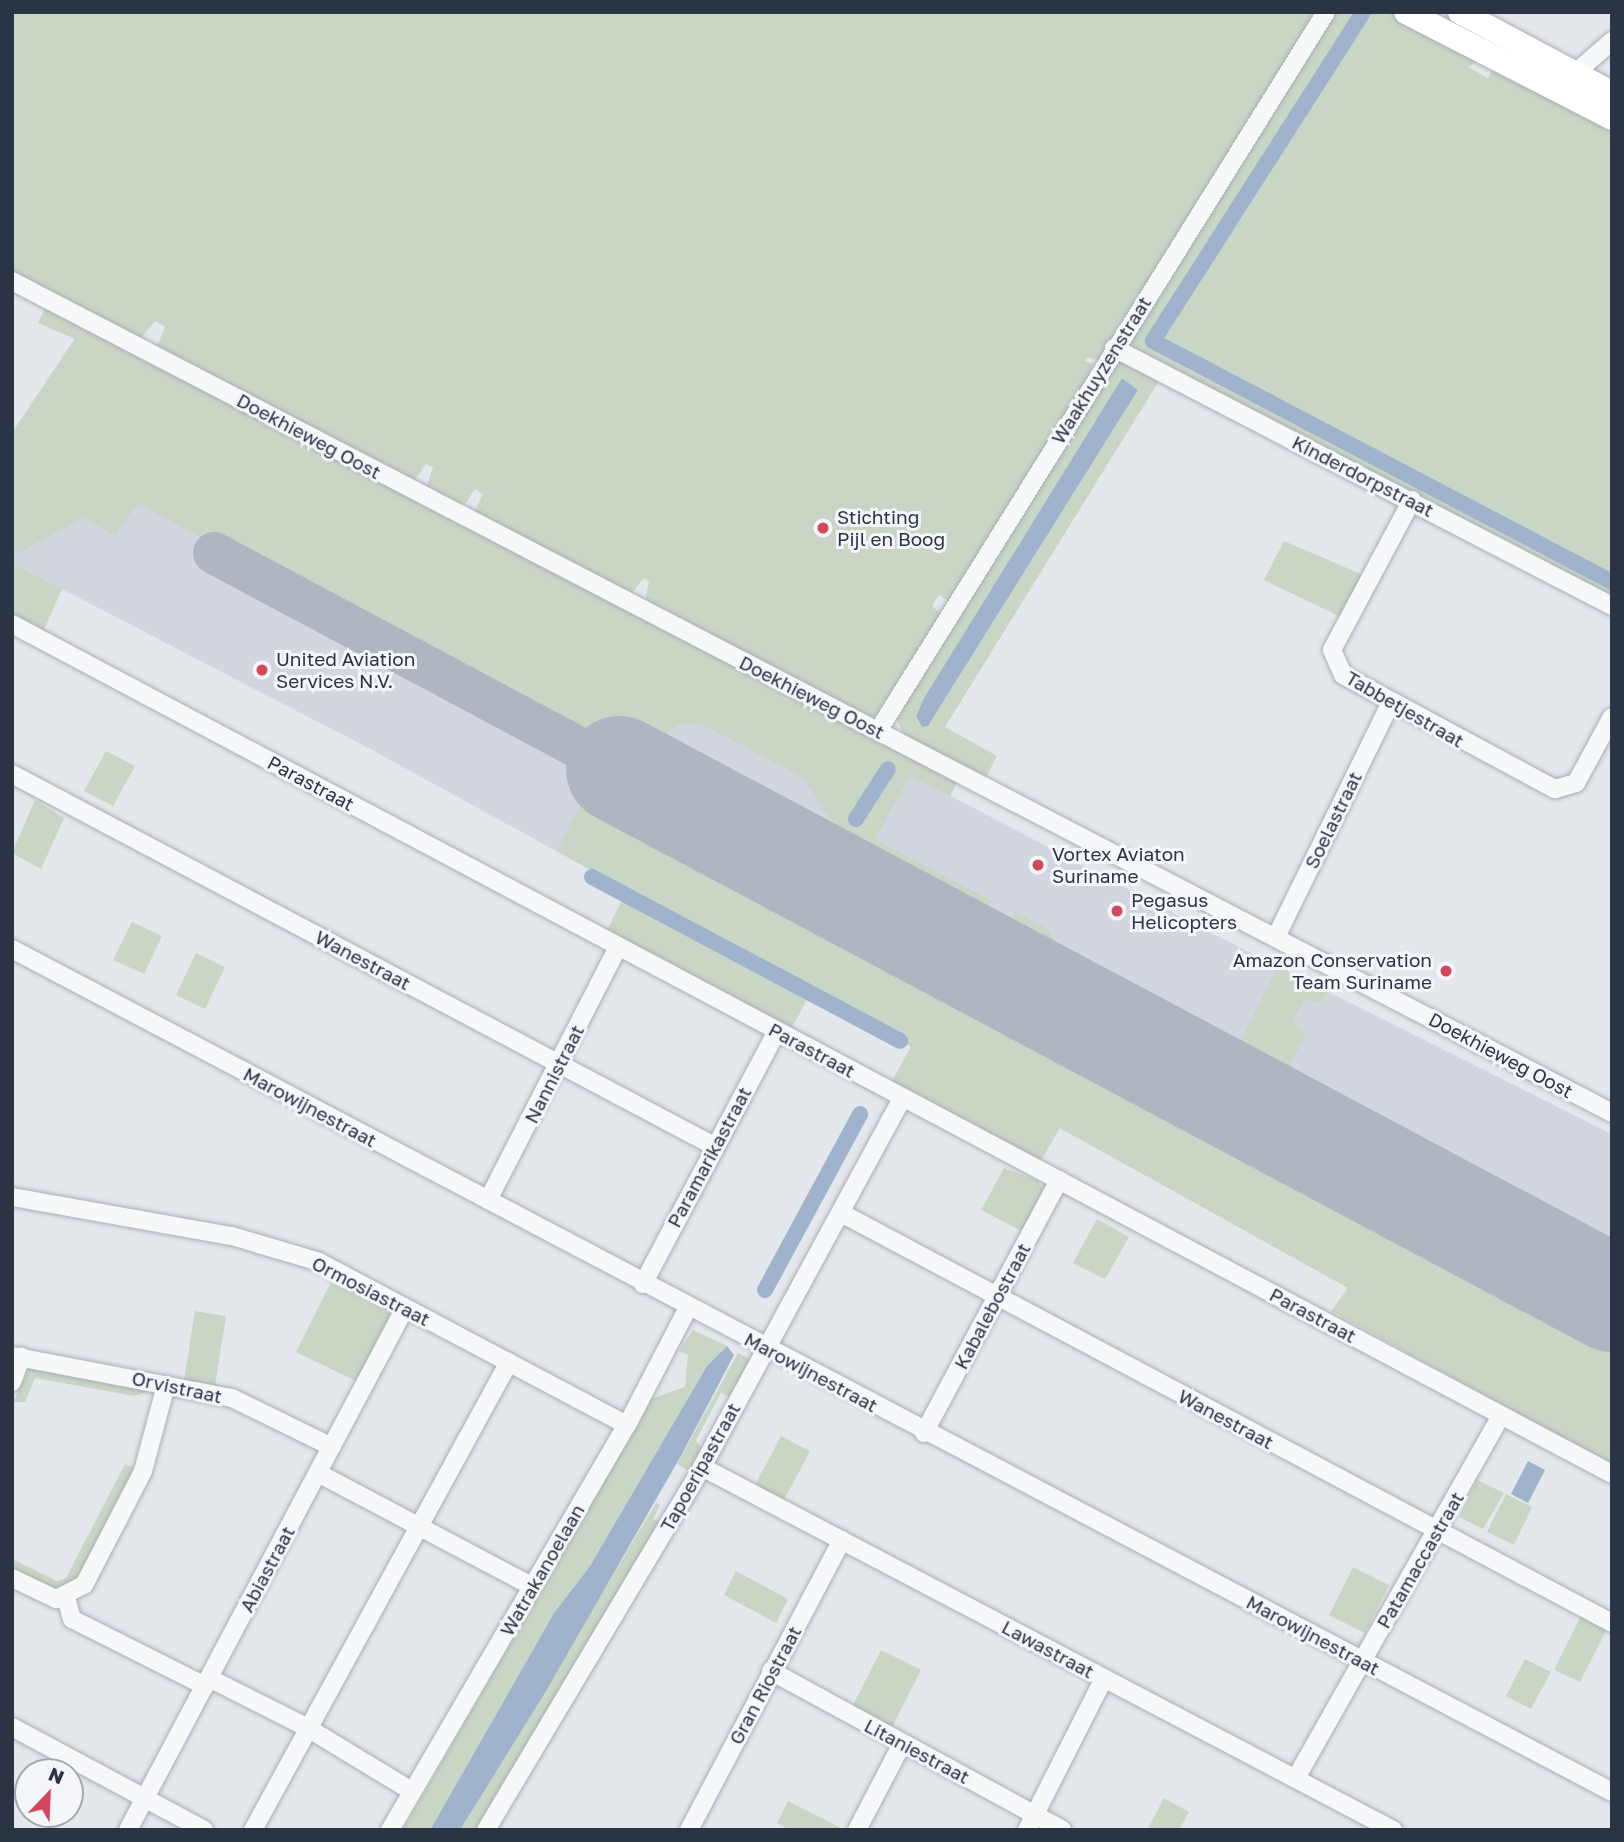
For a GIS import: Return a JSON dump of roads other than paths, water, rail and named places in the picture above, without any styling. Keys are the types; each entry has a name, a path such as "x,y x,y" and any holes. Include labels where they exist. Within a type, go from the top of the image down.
{"main road":[{"path":"1406,12 1566,82 1612,93"},
{"path":"1460,12 1566,82 1612,118"}],"street":[{"name":"Waakhuyzenstraat","path":"878,731 1114,348 1326,12"},
{"path":"1566,82 1612,41"},
{"name":"Doekhieweg Oost","path":"12,281 1612,1113"},
{"name":"Kinderdorpstraat","path":"1114,348 1412,500 1612,606"},
{"name":"Tabbetjestraat","path":"1412,500 1332,650 1343,675 1555,789 1576,783 1612,716"},
{"name":"Parastraat","path":"12,624 1612,1475"},
{"name":"Soelastraat","path":"1276,937 1391,702"},
{"name":"Wanestraat","path":"12,774 714,1146"},
{"name":"Nannistraat","path":"488,1200 561,1065 618,947"},
{"name":"Marowijnestraat","path":"12,949 924,1433 1612,1792"},
{"name":"Paramarikastraat","path":"643,1284 777,1031"},
{"name":"Tapoeripastraat","path":"486,1830 702,1467 902,1098"},
{"name":"Kabalebostraat","path":"924,1433 1059,1180"},
{"name":"Ormosiastraat","path":"12,1197 232,1236 319,1262 627,1425"},
{"name":"Wanestraat","path":"841,1213 996,1298 1612,1623"},
{"name":"Watrakanoelaan","path":"390,1830 627,1425 688,1307"},
{"name":"Abiastraat","path":"128,1830 405,1308"},
{"path":"12,1382 17,1357"},
{"name":"Orvistraat","path":"17,1357 232,1398 332,1447"},
{"path":"253,1830 306,1727 422,1528 509,1362"},
{"path":"12,1578 45,1595 66,1598 84,1585 96,1567 143,1471 166,1385"},
{"name":"Patamaccastraat","path":"1296,1778 1501,1416"},
{"name":"Lawastraat","path":"702,1467 1393,1830"},
{"path":"318,1473 533,1587"},
{"name":"Gran Riostraat","path":"689,1830 842,1540"},
{"path":"66,1598 72,1619 306,1727 411,1790"},
{"name":"Litaniestraat","path":"771,1671 902,1744 1031,1822 1063,1830"},
{"path":"1031,1822 1104,1678"},
{"path":"12,1727 204,1830"},
{"path":"857,1830 902,1744"}],"water":[{"path":"1122,378 1138,390 928,726 922,727 916,716 924,698"},
{"path":"727,1346 734,1355 682,1454 546,1691 460,1830 430,1830 554,1613 590,1566 707,1366"},
{"path":"1528,1461 1545,1470 1528,1503 1511,1494"}],"waterway":[{"path":"1362,14 1153,341 1612,582"},
{"path":"856,819 888,769"},
{"path":"592,877 900,1041"},
{"path":"765,1290 860,1114"}],"place":[{"name":"Stichting Pijl en Boog","path":"823,528"},
{"name":"United Aviation Services N.V.","path":"262,670"},
{"name":"Vortex Aviaton Suriname","path":"1038,865"},
{"name":"Pegasus Helicopters","path":"1117,911"},
{"name":"Amazon Conservation Team Suriname","path":"1446,971"}]}
